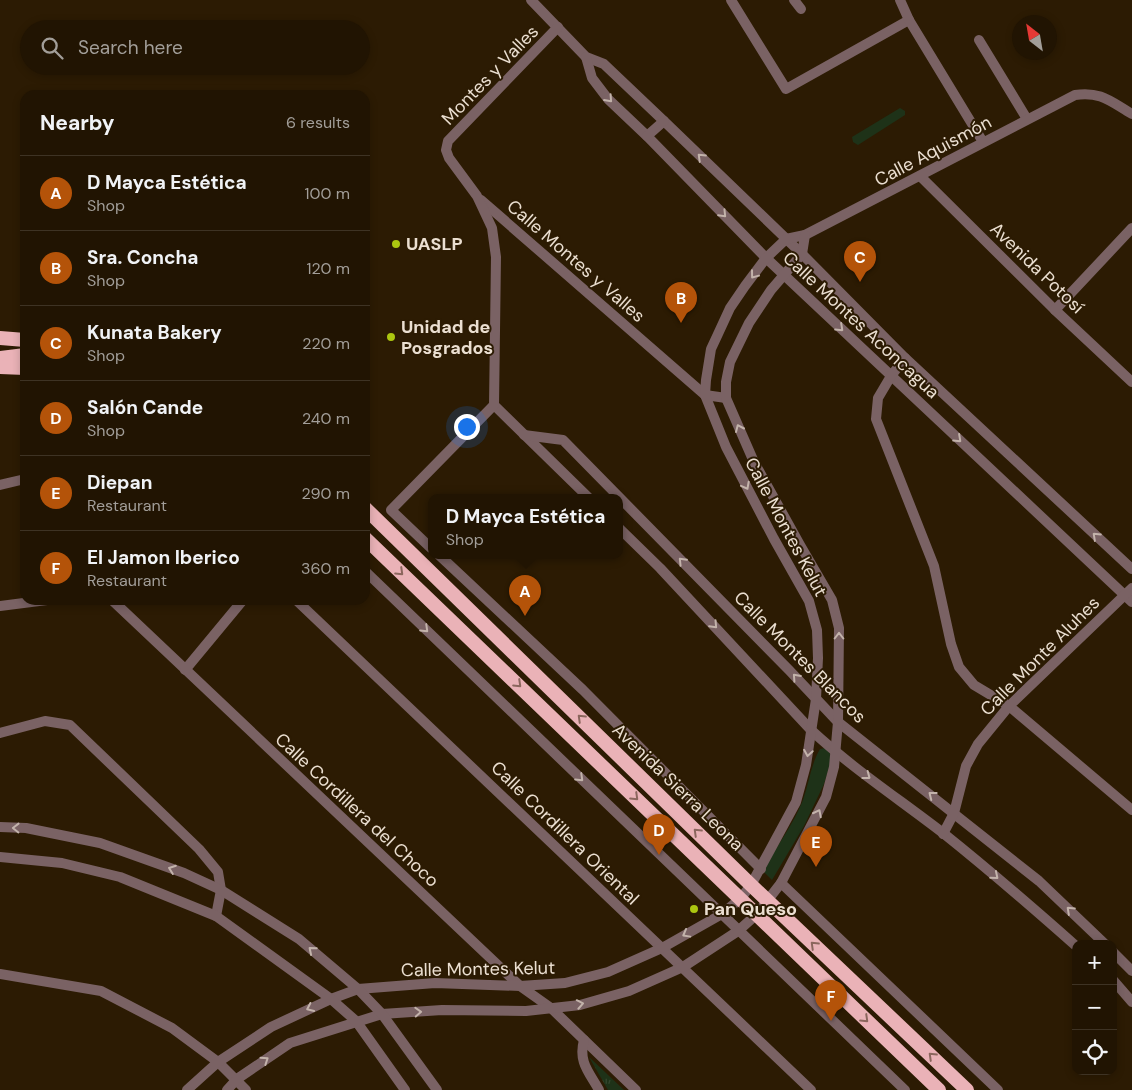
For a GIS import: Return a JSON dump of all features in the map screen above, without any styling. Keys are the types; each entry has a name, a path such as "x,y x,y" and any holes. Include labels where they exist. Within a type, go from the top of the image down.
{"highway":[{"path":"0,338 20,340"},
{"path":"0,358 20,356"},
{"path":"0,367 20,368"},
{"name":"Avenida Sierra Leona","path":"370,513 751,885 967,1090"},
{"name":"Avenida Sierra Leona","path":"370,543 939,1090"},
{"path":"615,777 627,764"}],"street":[{"name":"Calle Montes Aconcagua","path":"531,0 586,57 604,64 802,254 906,358 1132,569"},
{"path":"731,0 786,89 909,20"},
{"path":"794,0 801,9"},
{"path":"900,0 909,20 983,142"},
{"name":"Montes y Valles","path":"476,196 449,158 446,150 448,141 558,27"},
{"path":"980,40 1027,119"},
{"name":"Calle Montes Aconcagua","path":"586,57 592,78 608,99 647,136 784,276 1130,595"},
{"name":"Calle Aquismón","path":"786,239 806,235 1075,95 1088,93 1101,96 1132,114"},
{"path":"647,136 664,121"},
{"name":"Avenida Potosí","path":"920,176 1055,310 1132,382"},
{"path":"428,545 391,510 494,405 496,257 492,228 476,196"},
{"name":"Calle Montes y Valles","path":"476,196 705,395"},
{"path":"1055,310 1131,230"},
{"path":"802,254 806,235"},
{"name":"Calle Montes Kelut","path":"187,1090 218,1062 271,1027 331,998 358,989 435,983 520,986 565,983 608,972 662,948 722,914 741,898 751,885 796,802 806,764 816,700 817,630 808,601 726,447 705,395 711,349 730,308 766,258 786,239"},
{"name":"Calle Montes Kelut","path":"227,1090 237,1079 290,1043 382,1014 442,1010 517,1012 580,1005 629,991 683,967 738,931 757,914 781,883 826,797 836,753 839,628 832,600 754,462 726,398 726,382 730,362 748,323 771,290 802,254"},
{"path":"906,358 891,376 878,398 876,419 934,566 951,644 959,667 974,686 1009,706 1132,810"},
{"path":"705,395 726,398"},
{"path":"494,405 585,494"},
{"name":"Calle Montes Blancos","path":"524,435 563,440 616,494"},
{"path":"0,485 20,480"},
{"name":"Calle Montes Blancos","path":"623,501 838,722 1039,881 1101,940"},
{"path":"623,532 660,568 811,730 836,753 943,834 1029,904 1072,942"},
{"name":"Avenida Sierra Leona","path":"443,559 583,690 761,869"},
{"path":"370,576 905,1090"},
{"name":"Calle Monte Aluhes","path":"943,834 954,813 966,766 978,744 1009,706 1130,595"},
{"path":"0,606 20,603"},
{"name":"Calle Cordillera del Choco","path":"117,605 520,986 550,1008 636,1090"},
{"path":"185,670 240,605"},
{"name":"Calle Cordillera Oriental","path":"301,605 812,1090"},
{"path":"0,733 45,721 70,725 199,849 218,872 221,890 216,916"},
{"path":"0,827 26,828 100,843 184,873 221,890 299,939 358,989 382,1014 437,1090"},
{"path":"0,857 62,863 120,877 216,916 331,998 356,1021 406,1090"},
{"path":"781,883 998,1090"},
{"path":"1117,956 1132,971"},
{"path":"0,974 101,991 172,1028 218,1062 246,1090"},
{"path":"1117,985 1132,1002"},
{"path":"584,1040 582,1061 599,1090"}],"green space":[{"path":"900,108 905,111 905,115 858,145 853,142 852,137"},
{"path":"825,748 829,750 832,759 824,784 804,826 772,880 762,870 794,818 803,800 817,755 820,749"},
{"path":"589,1057 624,1090 608,1090"}],"place":[{"name":"UASLP","path":"396,244"},
{"name":"Kunata Bakery","path":"860,282"},
{"name":"Sra. Concha","path":"681,323"},
{"name":"Unidad de Posgrados","path":"391,337"},
{"name":"D Mayca Estética","path":"525,616"},
{"name":"Salón Cande","path":"659,855"},
{"name":"Diepan","path":"816,867"},
{"name":"Pan Queso","path":"694,909"},
{"name":"El Jamon Iberico","path":"831,1021"}]}
